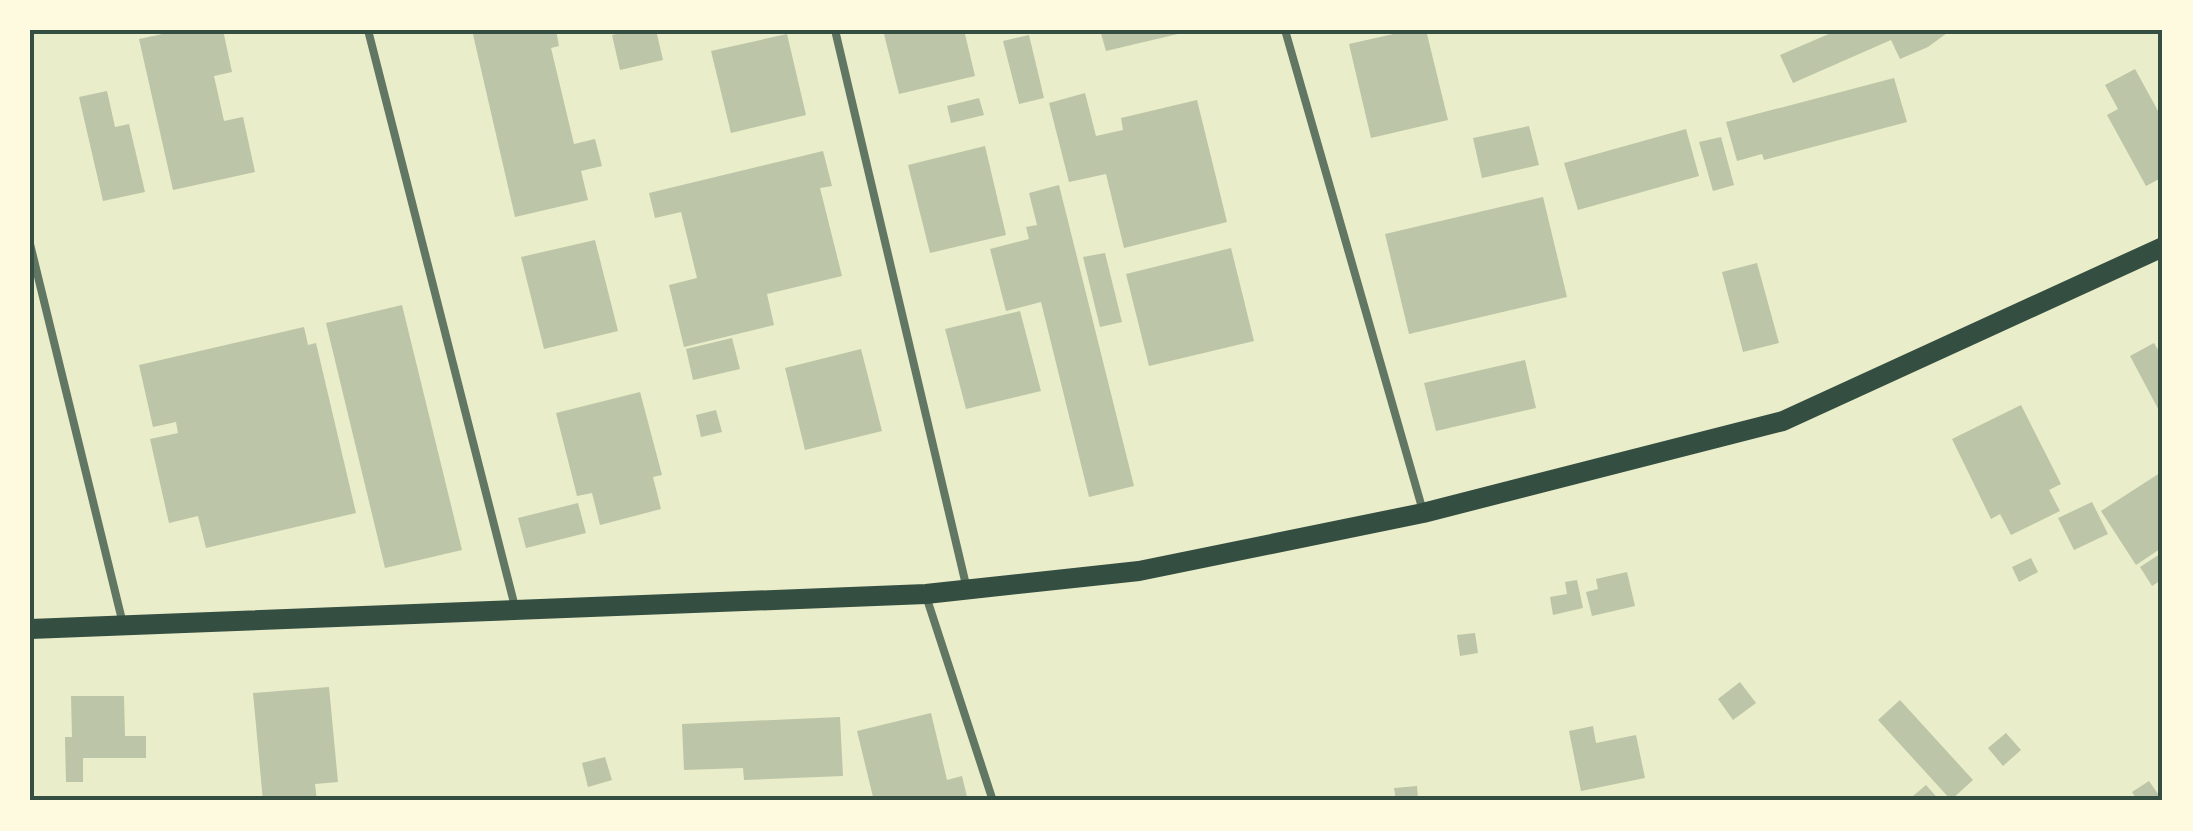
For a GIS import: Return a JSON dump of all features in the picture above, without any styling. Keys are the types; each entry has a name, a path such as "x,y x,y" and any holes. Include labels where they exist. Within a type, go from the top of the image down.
{"main road":[{"path":"30,628 926,594 1138,571 1424,514 1783,421 2163,247"}],"lane":[{"path":"368,30 516,611"},
{"path":"835,30 967,590"},
{"path":"1285,30 1424,514"},
{"path":"30,244 123,625"},
{"path":"926,594 993,801"}],"building":[{"path":"181,30 223,30 232,72 214,76 224,121 243,117 255,172 173,190 139,39"},
{"path":"472,30 556,30 559,46 551,48 574,144 595,139 602,166 581,171 588,200 515,217"},
{"path":"656,30 663,60 620,70 612,35"},
{"path":"883,30 964,30 975,76 899,94"},
{"path":"1100,30 1181,30 1182,33 1106,51"},
{"path":"1426,30 1448,120 1371,138 1349,44"},
{"path":"1838,30 1951,30 1928,47 1900,59 1891,40 1793,83 1780,55"},
{"path":"787,34 806,115 731,133 711,51"},
{"path":"1029,35 1044,98 1019,104 1003,41"},
{"path":"2135,69 2163,120 2163,177 2146,186 2107,115 2118,109 2105,85"},
{"path":"1894,78 1907,122 1764,160 1762,154 1737,161 1726,122"},
{"path":"107,91 115,127 129,124 145,192 103,201 79,97"},
{"path":"1085,93 1096,136 1123,130 1121,118 1197,100 1227,222 1124,248 1106,174 1069,182 1049,103"},
{"path":"979,98 984,115 951,123 947,106"},
{"path":"1529,126 1539,165 1482,178 1473,138"},
{"path":"1686,129 1699,176 1578,210 1564,163"},
{"path":"1721,137 1734,185 1713,191 1699,142"},
{"path":"985,146 1006,235 930,253 908,165"},
{"path":"823,151 832,186 820,188 842,276 767,294 774,325 684,347 669,285 697,278 681,212 655,218 649,193"},
{"path":"1059,185 1134,486 1089,497 1041,302 1006,311 990,249 1029,239 1026,227 1037,225 1029,193"},
{"path":"1543,197 1567,297 1409,334 1385,234"},
{"path":"595,240 618,331 544,349 521,257"},
{"path":"1231,248 1254,341 1149,366 1126,274"},
{"path":"1105,253 1122,322 1100,327 1083,257"},
{"path":"1757,263 1779,343 1743,352 1722,272"},
{"path":"402,305 462,550 385,568 326,323"},
{"path":"1020,311 1041,391 966,409 945,329"},
{"path":"304,327 308,345 316,343 356,513 206,548 198,516 169,523 150,439 178,433 176,422 153,427 139,365"},
{"path":"732,338 740,369 693,380 686,349"},
{"path":"2154,343 2163,358 2163,418 2130,356"},
{"path":"861,349 882,431 805,450 785,368"},
{"path":"1525,360 1536,408 1436,431 1424,383"},
{"path":"640,392 662,475 653,477 661,509 600,525 592,493 577,496 556,413"},
{"path":"2021,405 2061,484 2049,490 2060,511 2011,535 2000,514 1991,519 1952,439"},
{"path":"716,410 722,432 701,437 696,415"},
{"path":"2163,471 2163,547 2136,565 2101,511"},
{"path":"2092,502 2108,534 2074,550 2058,518"},
{"path":"578,503 586,533 526,548 518,518"},
{"path":"2163,552 2163,579 2152,586 2140,567"},
{"path":"2031,558 2038,572 2019,582 2012,567"},
{"path":"1627,572 1635,606 1592,616 1586,592 1598,589 1596,579"},
{"path":"1577,580 1583,608 1553,615 1550,597 1567,594 1565,582"},
{"path":"1475,633 1478,653 1460,656 1457,635"},
{"path":"1740,682 1756,703 1733,720 1718,699"},
{"path":"329,687 338,782 315,784 317,801 263,801 253,693"},
{"path":"71,696 124,696 125,736 146,736 146,758 83,758 83,782 66,782 65,737 72,737"},
{"path":"1900,700 1973,780 1951,800 1878,720"},
{"path":"931,713 947,780 962,776 968,801 874,801 857,731"},
{"path":"840,717 843,776 744,780 743,768 684,770 682,724"},
{"path":"1593,726 1596,743 1636,735 1645,778 1581,791 1569,731"},
{"path":"2006,733 2021,750 2003,766 1988,748"},
{"path":"605,757 612,780 588,787 582,763"},
{"path":"2149,781 2163,801 2138,801 2132,792"},
{"path":"1926,785 1940,801 1907,801"},
{"path":"1417,786 1418,799 1396,801 1394,788"}]}
